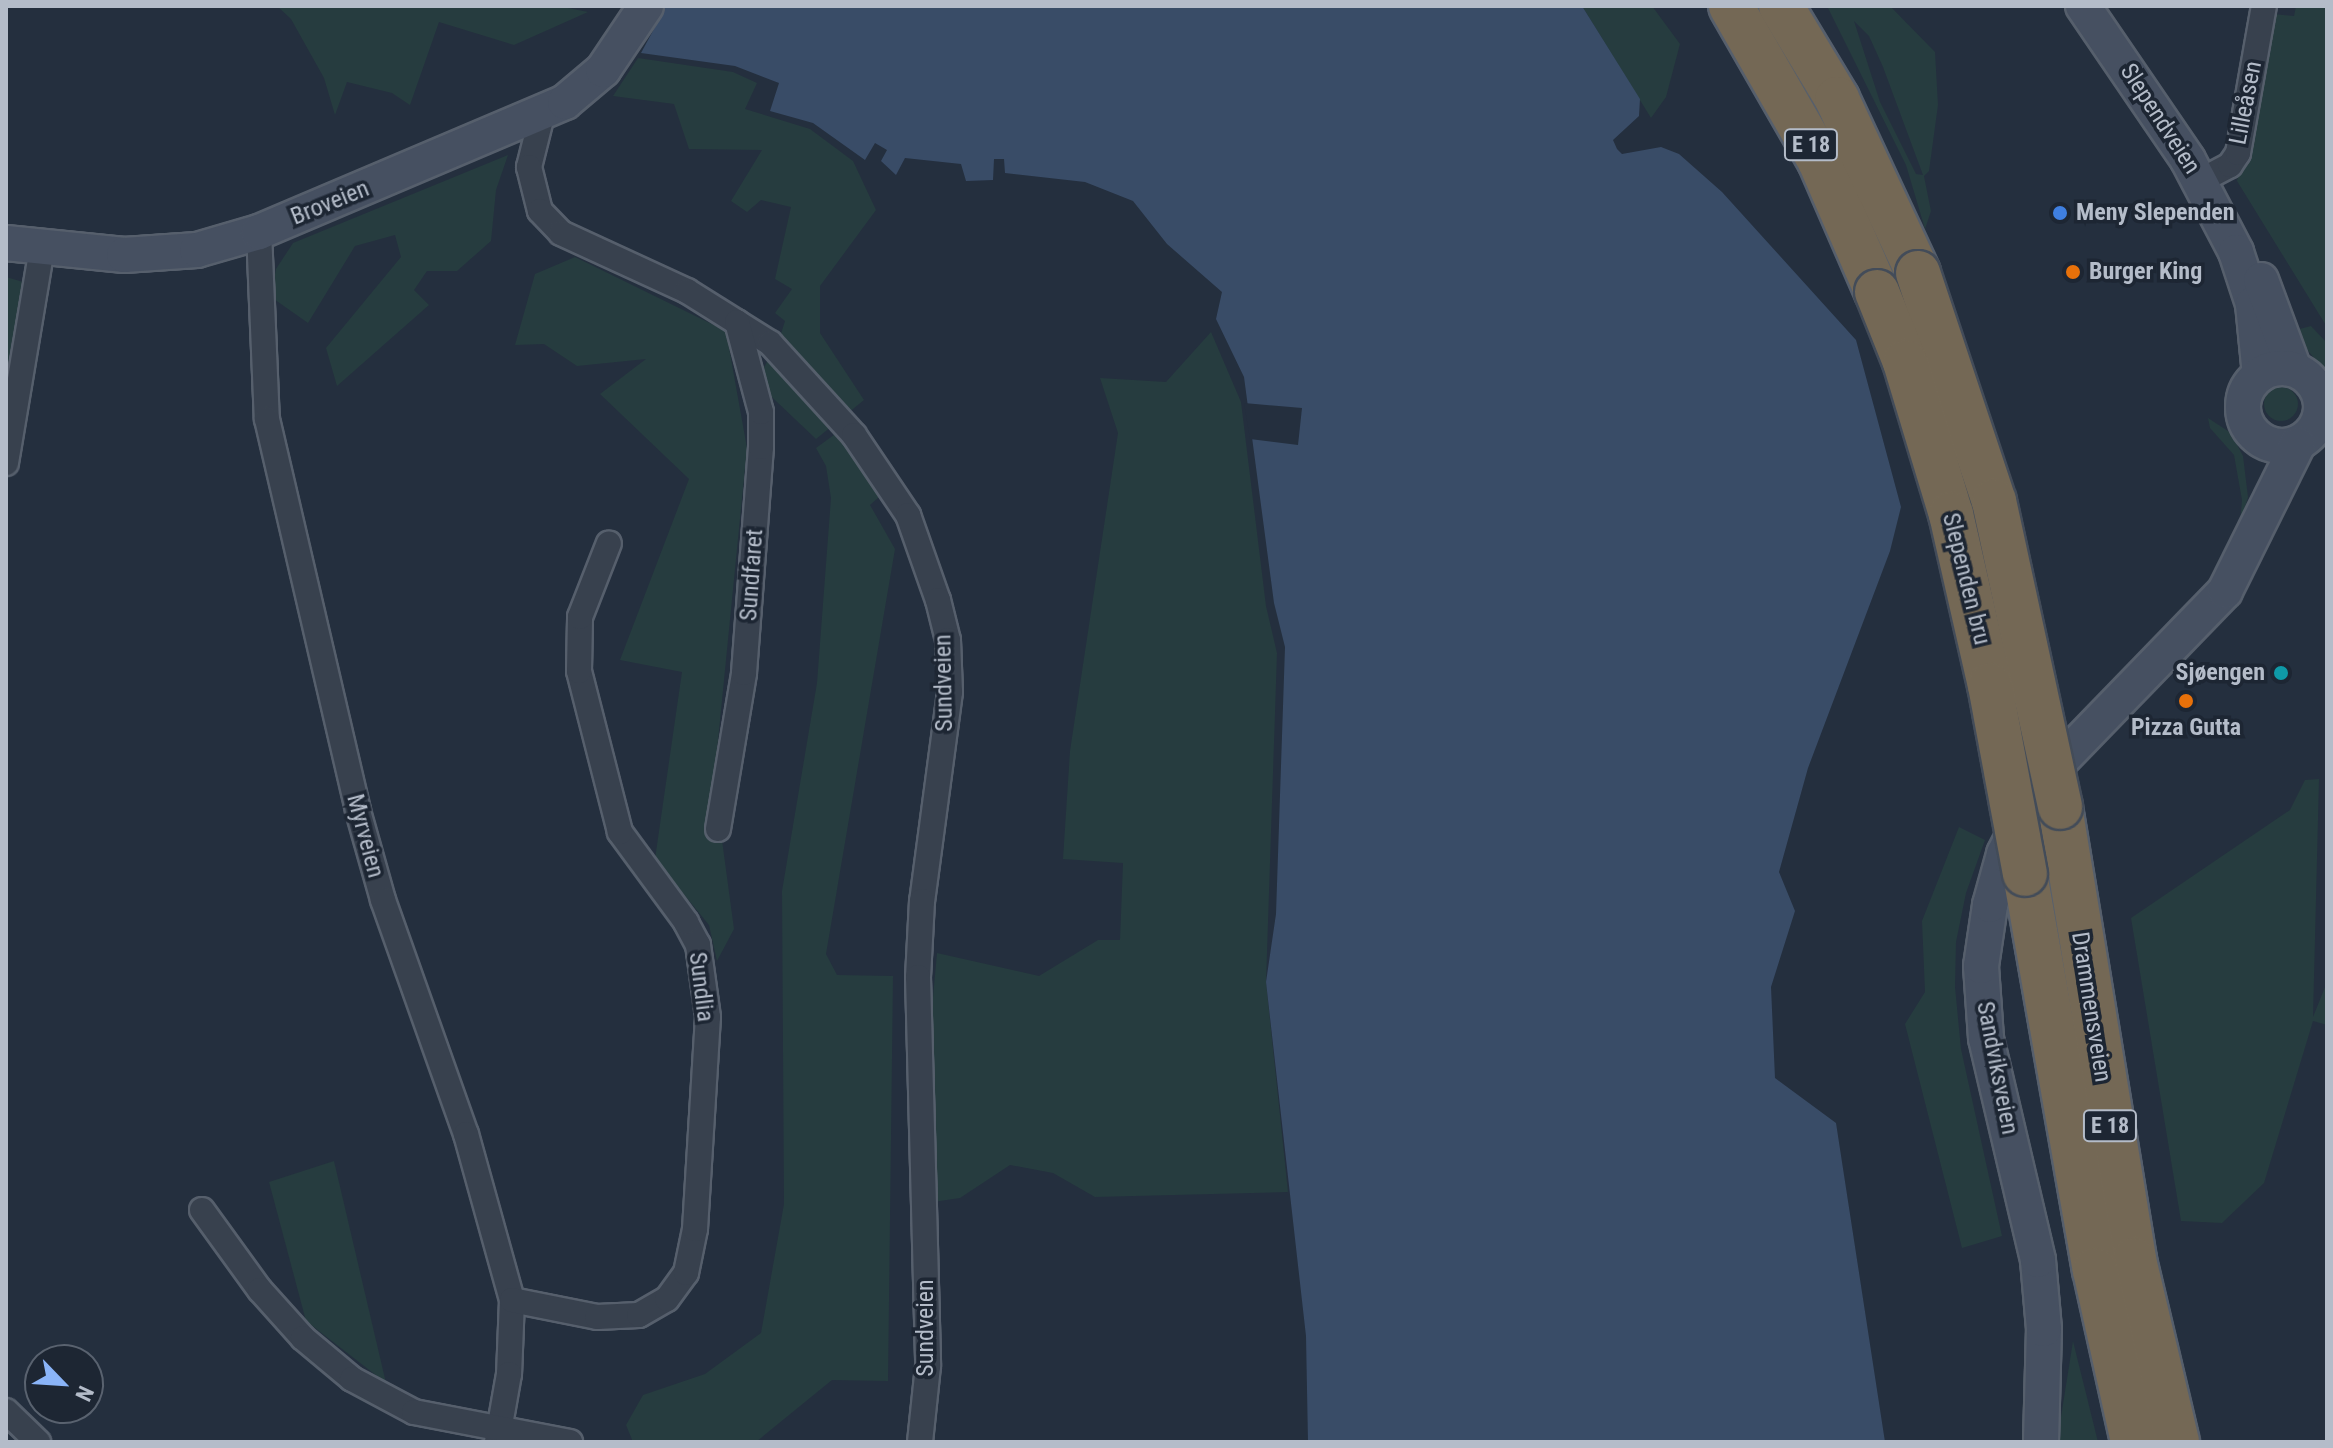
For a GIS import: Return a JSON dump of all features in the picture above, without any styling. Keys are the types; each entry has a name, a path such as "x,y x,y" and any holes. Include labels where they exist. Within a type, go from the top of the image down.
{"highway":[{"name":"Slependen bru","path":"1731,6 1820,161 1877,292 1922,414 1958,541 2025,874"},
{"name":"E 18","path":"1781,6 1816,62"},
{"name":"E 18","path":"1809,6 1816,62"},
{"name":"Slependen bru","path":"1816,62 1871,165 1918,273 1972,422 1998,514 2060,807"},
{"name":"Drammensveien","path":"2060,807 2134,1260 2177,1442"},
{"name":"Drammensveien","path":"2025,874 2095,1270 2133,1442"}],"main road":[{"name":"Broveien","path":"6,243 111,255 179,252 259,232 542,115 585,88 619,47 646,6"},
{"name":"Slependveien","path":"2083,6 2205,178 2250,290 2260,375"},
{"name":"Slependveien","path":"2096,6 2205,178 2310,380"},
{"path":"2277,368 2310,380 2322,405 2312,438 2276,447 2253,435 2243,408 2245,394 2260,375 2277,368"},
{"name":"Sandviksveien","path":"2250,544 2258,496 2253,435"},
{"name":"Sandviksveien","path":"2041,1442 2044,1329 2038,1260 1989,1054 1981,989 1990,905 2004,854 2041,781 2092,723 2203,617 2312,438"}],"street":[{"name":"Lilleåsen","path":"2205,178 2230,165 2238,153 2264,6"},
{"name":"Sundveien","path":"542,115 529,167 533,195 561,233 687,291 770,343 795,368 854,435 908,515 948,640 945,752 922,901 918,977 928,1366 920,1442"},
{"name":"Myrveien","path":"259,232 267,419 355,801 383,900 475,1161 512,1300 498,1435"},
{"path":"6,463 42,249"},
{"name":"Sundfaret","path":"718,829 744,673 761,447 761,412 737,322"},
{"name":"Sundlia","path":"512,1300 597,1317 639,1315 667,1299 686,1273 695,1229 708,1017 698,945 620,832 579,671 580,617 609,543"},
{"path":"202,1210 271,1302 303,1338 352,1379 414,1412 498,1435 570,1442"},
{"path":"6,1411 38,1442"}],"green space":[{"path":"277,6 558,6 588,12 514,45 439,22 410,105 392,93 347,82 335,115 324,78 291,19"},
{"path":"1582,6 1652,6 1680,44 1666,97 1651,118"},
{"path":"1827,6 1890,6 1935,52 1938,105 1929,171 1924,176 1931,211 1925,229 1906,165","holes":["1854,21 1869,36 1883,67 1923,175 1916,174 1880,102"]},
{"path":"2296,6 2327,6 2327,327 2237,181 2274,14 2294,16"},
{"path":"638,58 733,72 757,83 745,109 810,129 853,161 876,210 820,286 820,333 864,400 816,439 756,382 779,340 785,321 775,313 792,289 775,279 791,207 761,200 747,212 731,201 762,150 689,149 674,104 613,96"},
{"path":"508,155 496,190 491,241 457,271 427,271 414,290 429,305 337,386 326,348 401,257 395,235 355,246 308,323 271,297 276,269 293,243"},
{"path":"575,257 726,331 747,448 714,781 734,929 717,961 709,925 655,859 682,672 620,660 689,479 600,394 646,359 577,366 544,344 515,345 535,274"},
{"path":"6,277 30,284 6,403"},
{"path":"2311,326 2327,343 2327,374 2292,331"},
{"path":"1211,332 1241,402 1266,606 1277,653 1266,982 1288,1192 1095,1197 1053,1173 1010,1165 960,1198 933,1202 926,1075 937,953 1039,976 1098,940 1120,940 1123,863 1063,859 1070,751 1118,433 1100,378 1166,382"},
{"path":"2281,387 2293,392 2298,404 2293,416 2281,421 2269,416 2264,404 2269,392"},
{"path":"2208,418 2231,433 2243,456 2248,497 2240,524 2242,500 2234,455 2210,428"},
{"path":"838,432 879,497 870,505 895,549 826,954 837,975 893,976 888,1381 832,1380 756,1442 633,1442 626,1425 643,1395 705,1374 761,1333 784,1204 782,891 817,683 831,498 826,466 816,448"},
{"path":"2319,779 2313,1017 2327,982 2327,1025 2313,1021 2264,1183 2222,1223 2181,1221 2131,918 2290,810 2305,780"},
{"path":"1959,827 1985,840 1966,893 1956,942 1955,987 1961,1049 2002,1236 1962,1248 1905,1024 1925,992 1922,921"},
{"path":"334,1161 386,1383 306,1321 269,1182"},
{"path":"2073,1341 2098,1442 2057,1442"}],"water":[{"path":"632,6 1582,6 1640,99 1639,116 1613,140 1617,149 1622,154 1661,147 1679,154 1722,192 1856,340 1901,507 1890,551 1808,768 1779,872 1795,911 1771,987 1775,1078 1836,1123 1885,1442 1308,1442 1306,1336 1266,982 1276,914 1285,647 1274,603 1244,377 1216,319 1222,292 1167,244 1133,201 1085,182 1005,173 1004,159 994,159 993,180 966,181 961,164 905,158 896,175 881,161 887,150 875,143 865,160 813,123 770,111 779,83 735,66 641,53 661,16"}],"pier":[{"path":"1244,403 1302,408 1298,445 1250,439"}],"place":[{"name":"Meny Slependen","path":"2060,213"},
{"name":"Burger King","path":"2073,272"},
{"name":"Sjøengen","path":"2281,673"},
{"name":"Pizza Gutta","path":"2186,701"}]}
